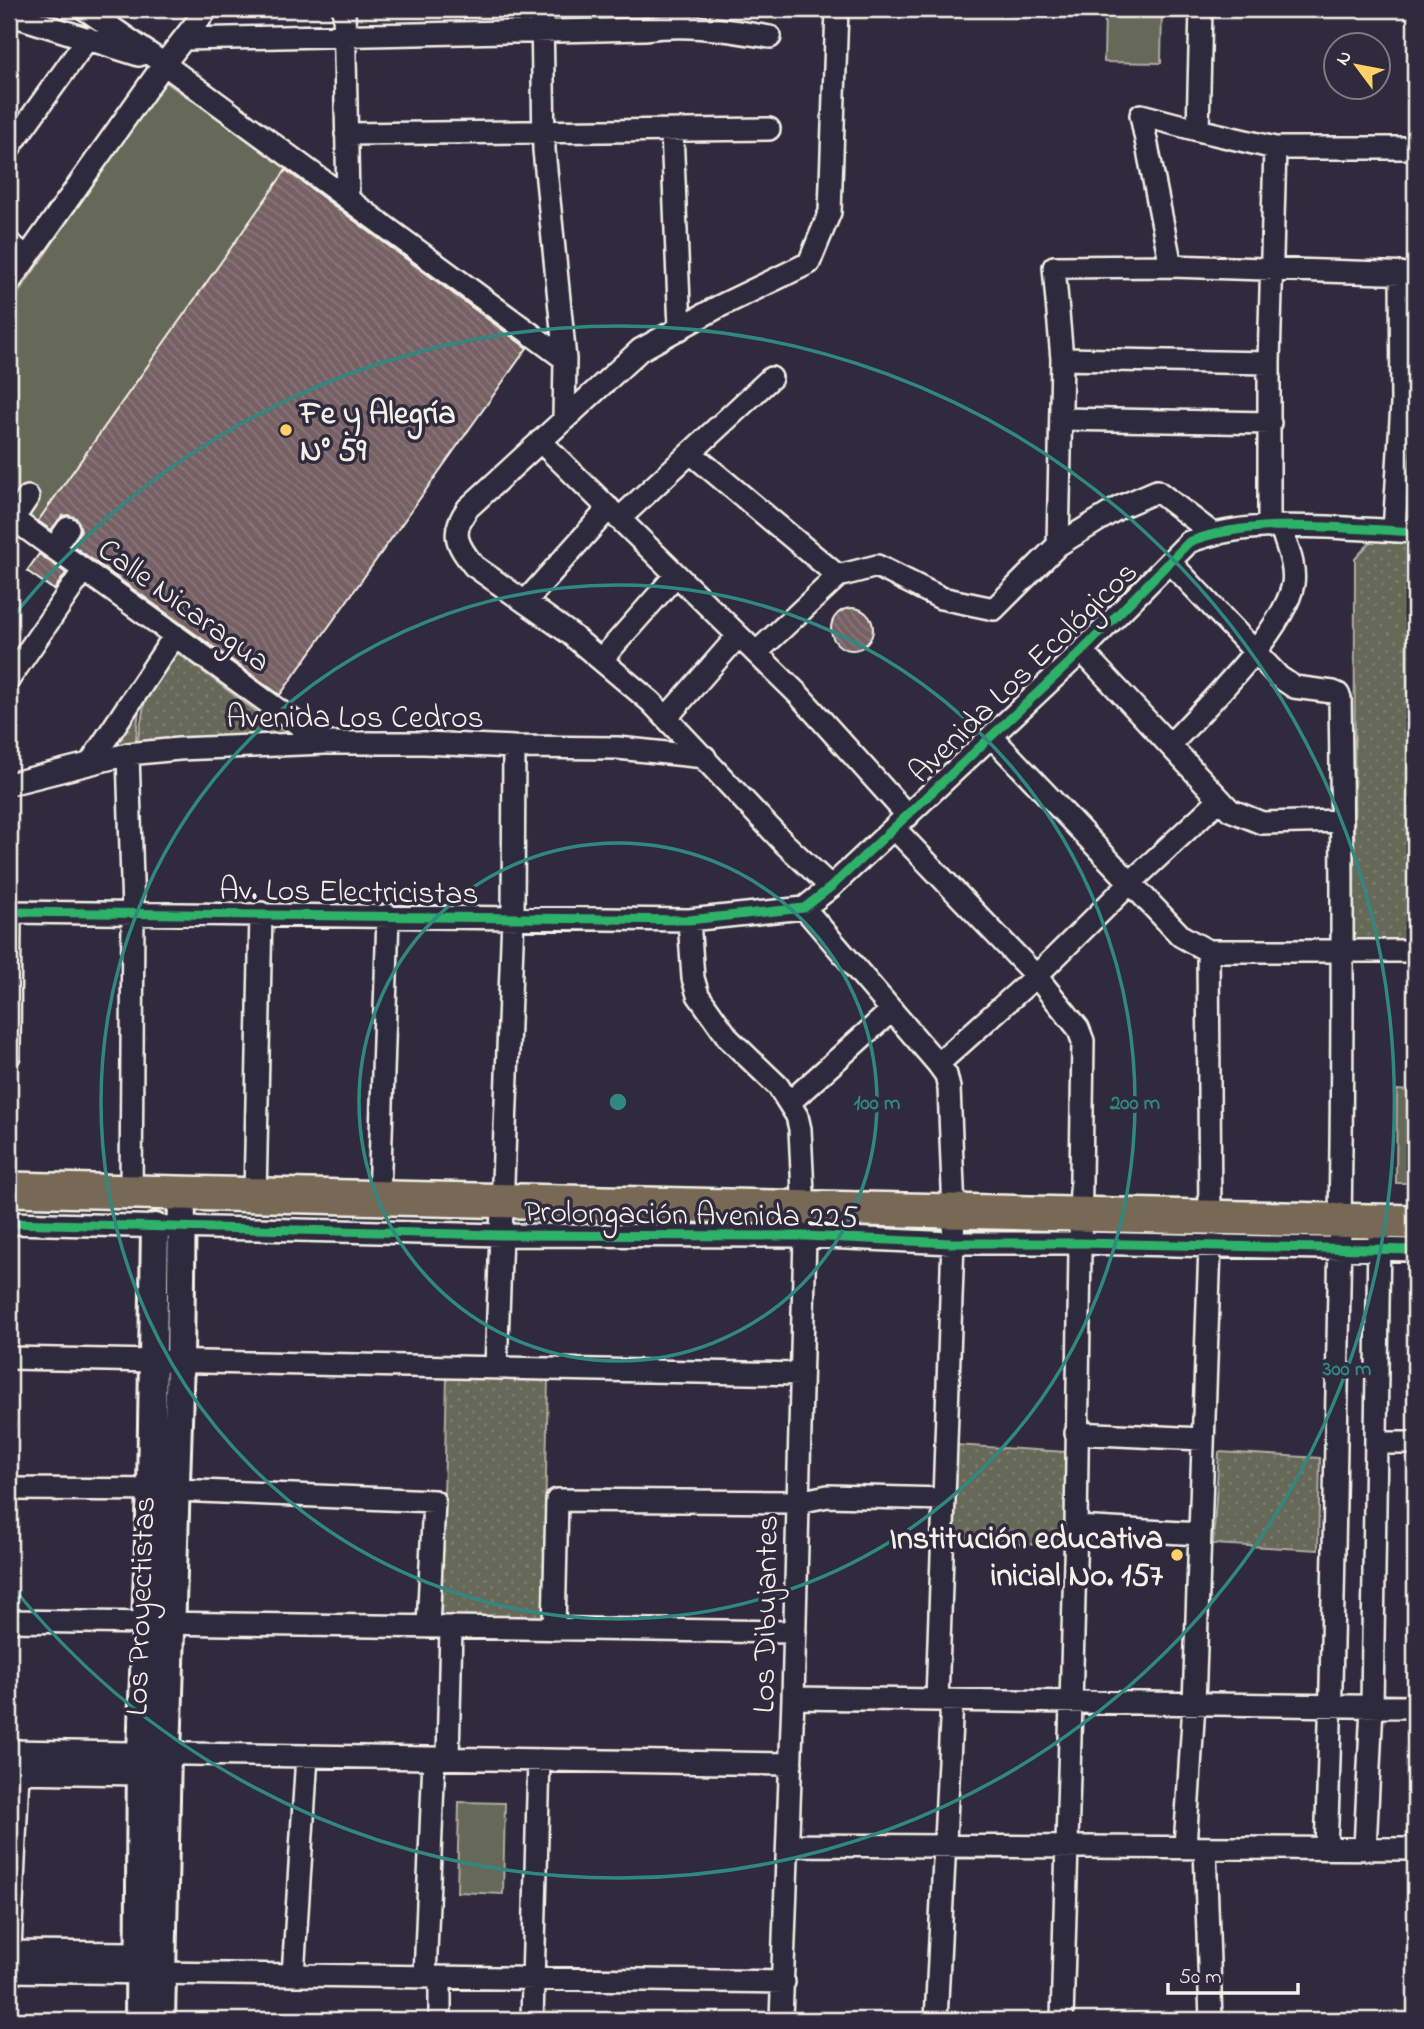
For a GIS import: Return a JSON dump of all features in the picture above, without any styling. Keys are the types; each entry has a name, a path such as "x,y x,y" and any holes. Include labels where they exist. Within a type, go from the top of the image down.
{"main road":[{"name":"Prolongación Avenida 225","path":"9,1189 502,1202 804,1222 953,1227 1379,1235 1415,1222"}],"street":[{"path":"85,9 164,64 565,359"},
{"path":"9,283 164,64 207,9"},
{"path":"344,9 348,199"},
{"path":"831,887 785,844 667,717 569,633 474,566 461,551 456,537 459,521 468,508 640,350 809,263 830,212 837,9"},
{"path":"1198,130 1201,9"},
{"path":"9,14 164,64"},
{"path":"184,39 344,35 542,20 643,29 676,25 706,27 770,37"},
{"path":"542,20 546,188 565,359 564,418"},
{"path":"9,148 88,38"},
{"path":"1171,267 1141,114 1275,148 1415,148"},
{"path":"346,134 769,129"},
{"path":"672,131 680,328"},
{"path":"1170,745 1254,652 1289,600 1294,582 1293,567 1275,527 1270,423 1275,148"},
{"path":"9,243 27,257"},
{"path":"1058,545 1062,359 1054,267 1171,267 1408,274 1409,404 1405,531"},
{"path":"1062,359 1269,363"},
{"path":"524,602 614,514 691,453 771,378"},
{"path":"1061,419 1270,423"},
{"path":"540,441 798,694 901,822 1036,976 1078,1028 1083,1041 1076,1527 1062,2020"},
{"path":"691,453 838,576"},
{"path":"756,653 838,576 877,566 941,598 994,609 1058,545 1119,508 1157,491 1212,533"},
{"name":"Calle Nicaragua","path":"19,507 84,570 324,743"},
{"name":"Avenida Los Ecológicos","path":"804,908 831,887 992,737 1082,651 1189,542 1212,533 1275,527 1405,531"},
{"path":"1170,562 1279,677 1294,687 1338,694 1340,698 1340,1234 1326,1848"},
{"path":"9,679 84,570"},
{"path":"601,660 676,575"},
{"path":"90,764 175,635"},
{"path":"667,717 738,636"},
{"path":"1082,651 1230,810 1262,823 1342,821"},
{"path":"992,737 1181,936 1208,951 1415,951"},
{"name":"Avenida Los Cedros","path":"9,784 128,754 178,749 324,743 618,748 705,757"},
{"path":"496,1368 513,916 514,747"},
{"path":"128,754 133,912 131,1194"},
{"path":"938,1063 1036,976 1220,799"},
{"path":"892,1010 790,1102 778,1086 729,1039 698,995 693,978 689,920 804,908 938,1063 946,1075 949,1088 953,1227 944,1499 946,1846 936,2020"},
{"path":"9,1056 10,912"},
{"name":"Av. Los Electricistas","path":"10,912 689,920"},
{"path":"255,1196 261,913"},
{"path":"379,1199 388,915"},
{"path":"1208,951 1210,1232 1194,1704 1195,1847 1211,2020"},
{"name":"Los Dibujantes","path":"781,2020 795,1632 804,1222 800,1129 790,1102"},
{"name":"Los Proyectistas","path":"161,2020 147,1967 149,1760 171,1623 163,1491 180,1361 182,1194"},
{"name":"Prolongación Avenida 225","path":"9,1223 501,1235 804,1222"},
{"path":"149,1760 145,1623 163,1491 153,1361 155,1227"},
{"path":"1365,1848 1372,1706 1379,1235"},
{"name":"Prolongación Avenida 225","path":"1379,1235 1415,1250"},
{"path":"9,1358 800,1374"},
{"path":"1076,1433 1202,1439"},
{"path":"1376,1443 1415,1443"},
{"path":"9,1489 163,1491 434,1501 428,1627"},
{"path":"554,1629 557,1500 798,1502 828,1496 944,1499"},
{"path":"1076,1527 1200,1534"},
{"path":"9,1621 795,1632"},
{"path":"440,2020 433,1977 441,1758 451,1627"},
{"path":"793,1698 1415,1707"},
{"path":"293,1975 307,1756"},
{"path":"784,1982 293,1975 147,1967 9,1971 14,1762 307,1756 791,1765"},
{"path":"532,2020 538,1760"},
{"path":"788,1845 1415,1849"},
{"path":"139,2020 147,1967"}],"green space":[{"path":"1105,9 1162,9 1161,63 1104,62"},
{"path":"164,81 289,167 37,523 9,503 9,307"},
{"path":"1372,540 1415,540 1415,944 1354,947 1355,559"},
{"path":"171,648 288,735 137,743 149,679"},
{"path":"141,691 135,746 110,744"},
{"path":"1397,1090 1415,1091 1415,1183 1396,1183"},
{"path":"447,1375 548,1377 543,1620 441,1618"},
{"path":"955,1445 1066,1452 1068,1545 951,1543"},
{"path":"1219,1452 1320,1458 1318,1550 1213,1544"},
{"path":"459,1802 505,1803 503,1894 457,1892"}],"building":[{"name":"Fe y Alegría N° 59","path":"286,170 527,348 280,695 72,545 81,530 76,518 62,516 51,530 38,521"},
{"path":"39,554 66,573 54,590 27,571"},
{"path":"852,608 867,614 873,629 867,644 852,650 837,644 831,629 837,614"}],"cycle path":[{"path":"9,912 689,920 804,908 831,887 1082,651 1189,542 1242,529 1271,527 1415,532"},
{"path":"9,1223 501,1235 805,1236 952,1243 1415,1250"}],"place":[{"name":"Fe y Alegría N° 59","path":"286,430"},
{"name":"Institución educativa inicial No. 157","path":"1177,1555"}]}
